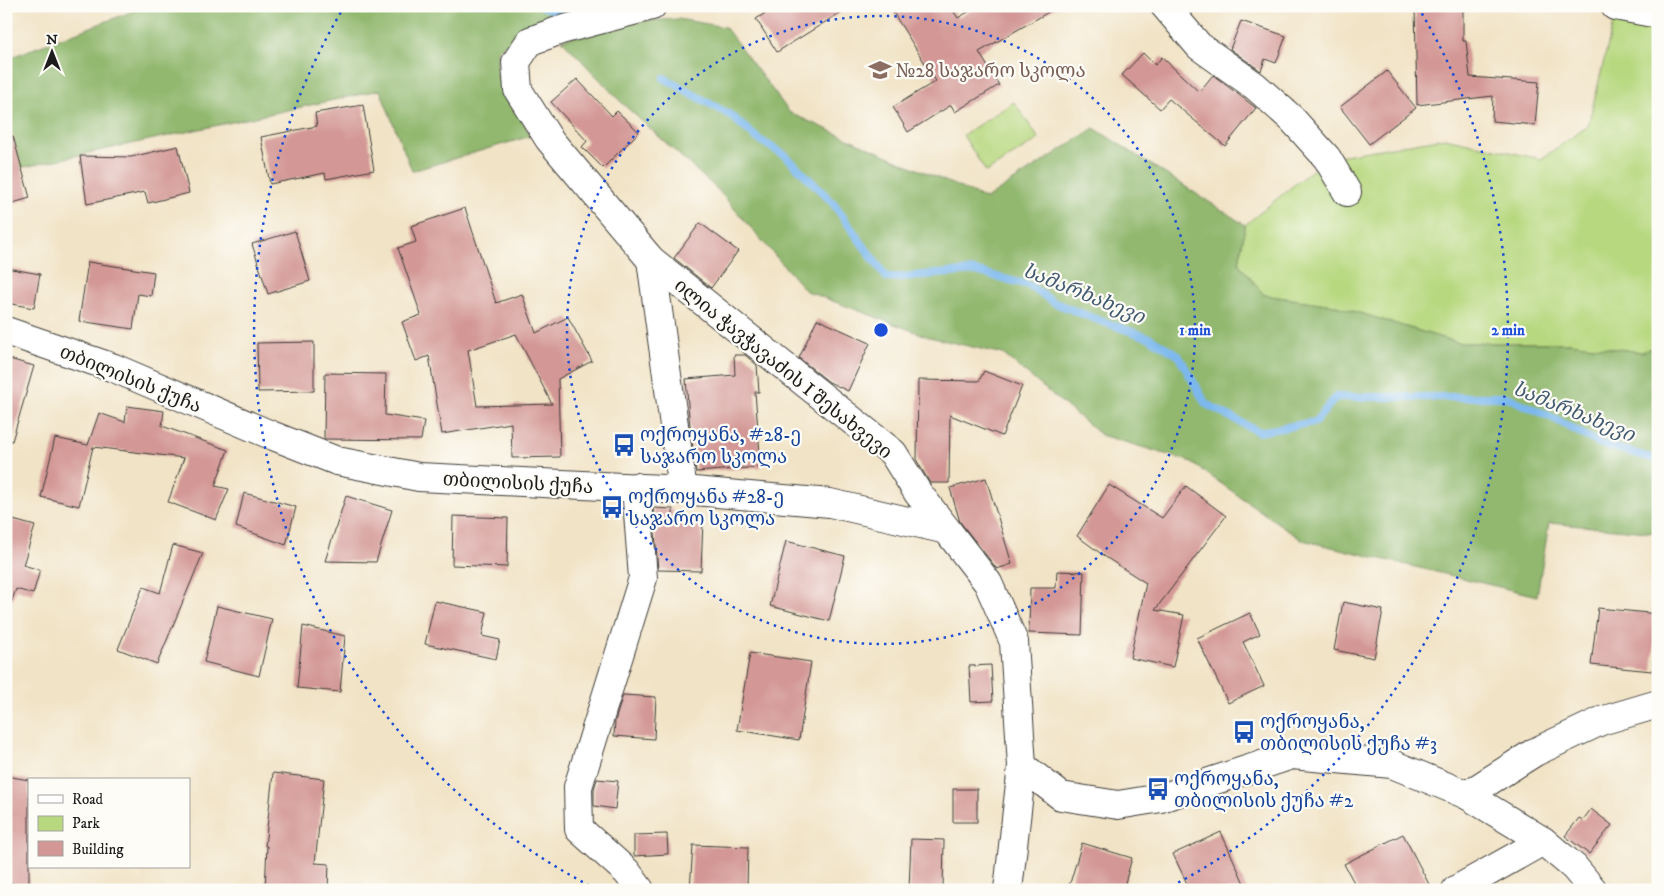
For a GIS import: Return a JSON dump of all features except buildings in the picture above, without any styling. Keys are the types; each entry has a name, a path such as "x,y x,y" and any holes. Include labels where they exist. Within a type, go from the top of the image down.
{"street":[{"name":"ილია ჭავჭავაძის I შესახვევი","path":"652,6 561,30 530,41 516,62 518,90 549,139 651,260 893,454 918,493 947,530"},
{"path":"1165,6 1199,46 1254,86 1292,119 1327,158 1347,192"},
{"path":"1615,6 1658,14"},
{"path":"651,260 683,490"},
{"name":"თბილისის ქუჩა","path":"6,331 114,368 270,435 337,461 419,476 683,490 830,503 947,530"},
{"path":"636,487 643,578 578,787 579,829 627,872 640,890"},
{"path":"947,530 988,583 1014,642 1022,766 1008,890"},
{"path":"1467,795 1535,752 1601,721 1658,704"},
{"path":"1022,766 1061,796 1118,805 1161,798 1292,755 1392,764 1467,795 1543,841 1574,867 1593,890"},
{"path":"1456,890 1543,841"}],"green space":[{"path":"147,6 601,6 534,28 497,50 497,76 531,136 412,171 380,90 6,171 6,59"},
{"path":"1617,7 1658,14 1658,345 1642,352 1569,343 1459,343 1333,305 1264,295 1239,264 1245,225 1327,158 1445,138 1541,159 1588,126"},
{"path":"678,19 725,27 790,113 986,199 1094,128 1245,225 1239,264 1264,295 1333,305 1459,343 1570,343 1642,352 1658,345 1658,533 1549,523 1537,596 1302,540 1189,461 1101,435 1003,354 929,337 806,291 718,190 622,103 562,40 627,22"},
{"path":"1014,102 1039,139 986,172 963,135"}],"waterway":[{"name":"სამარხახევი","path":"542,6 558,12"},
{"name":"სამარხახევი","path":"664,78 730,115 758,139 786,156 832,202 887,278 975,271 1028,285 1055,303 1150,338 1178,355 1206,404 1259,432 1315,422 1336,397 1507,397 1553,418 1598,443 1658,460"}],"place":[{"name":"№28 საჯარო სკოლა","path":"880,70"},
{"name":"ოქროყანა, #28-ე საჯარო სკოლა","path":"624,445"},
{"name":"ოქროყანა #28-ე საჯარო სკოლა","path":"612,507"},
{"name":"ოქროყანა, თბილისის ქუჩა #3","path":"1244,732"},
{"name":"ოქროყანა, თბილისის ქუჩა #2","path":"1158,789"}]}
